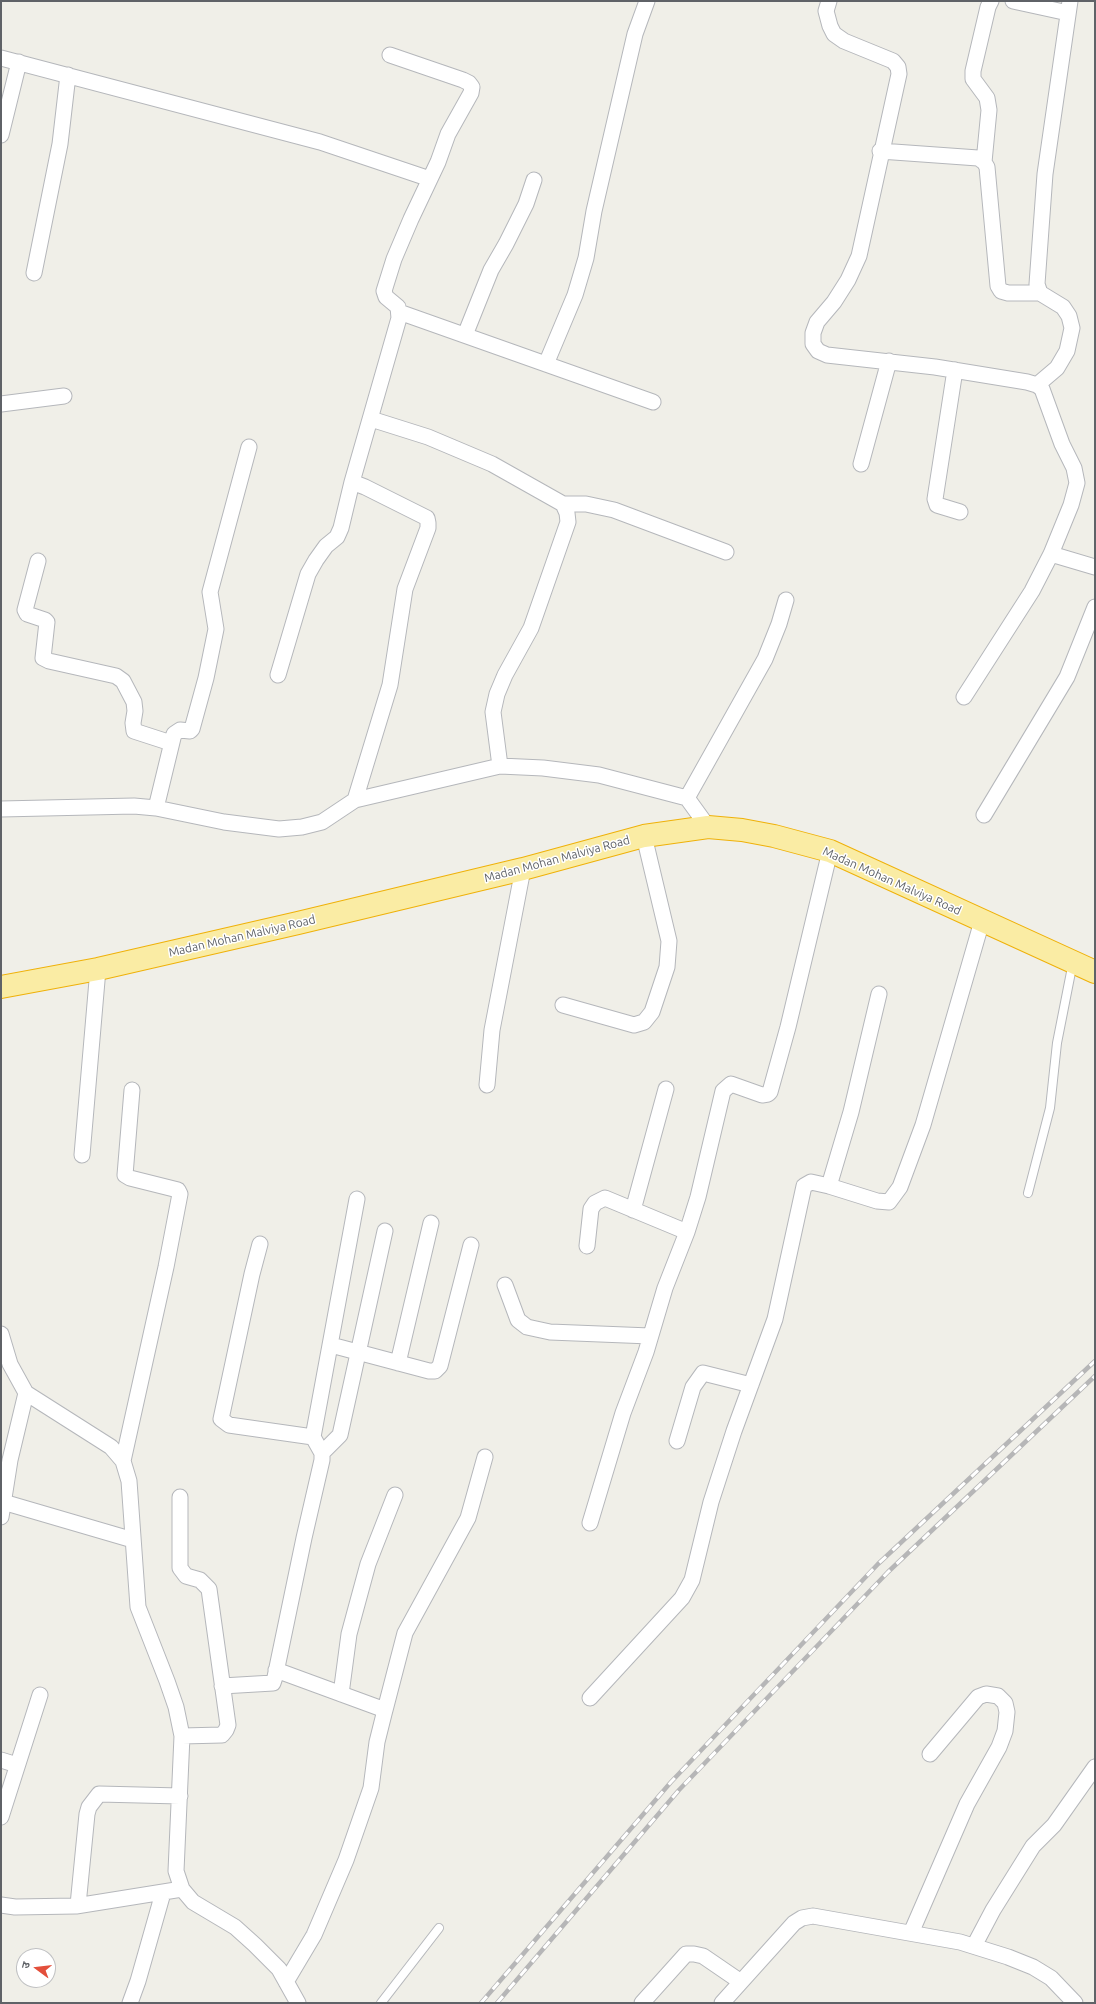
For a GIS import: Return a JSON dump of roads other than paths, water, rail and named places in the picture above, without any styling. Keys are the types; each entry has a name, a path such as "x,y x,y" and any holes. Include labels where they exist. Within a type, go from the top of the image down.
{"highway":[{"name":"Madan Mohan Malviya Road","path":"1,987 98,969 523,869 644,836 708,827 742,830 774,836 830,851 1095,972"}],"street":[{"path":"546,364 575,295 586,258 594,211 632,49 647,1"},
{"path":"829,1 826,11 834,34 844,41 893,61 898,67 899,74 880,151 859,256 848,280 834,302 817,322 813,333 813,344 818,351 827,355 889,361 955,370 1037,385 1042,389 1062,444 1074,468 1077,483 1071,505 1051,554 1032,592 964,697"},
{"path":"984,162 989,110 987,98 973,79 988,7 991,1"},
{"path":"1013,1 1069,7 1046,174 1037,284 1040,293"},
{"path":"278,675 308,574 326,546 337,537 341,528 352,482 371,419 399,312 398,306 386,297 384,291 394,259 411,218 430,179 448,134 471,93 472,87 469,83 463,80 390,55"},
{"path":"1,58 320,142 430,179"},
{"path":"1,135 19,62"},
{"path":"34,273 60,144 68,75"},
{"path":"880,151 978,158 984,162 987,167 998,286 1001,291 1008,294 1040,293 1063,307 1069,316 1072,328 1067,351 1058,368 1037,385"},
{"path":"465,335 491,270 526,204 534,180"},
{"path":"399,312 653,402"},
{"path":"861,464 889,361"},
{"path":"955,370 935,499 937,505 960,512"},
{"path":"1,404 64,396"},
{"path":"371,419 428,437 492,464 563,504 586,504 614,510 726,552"},
{"path":"156,808 174,734 180,730 190,731 192,729 206,678 216,628 210,592 249,447"},
{"path":"352,482 427,518 428,523 428,528 405,589 390,685 355,800"},
{"path":"500,766 493,712 497,694 505,675 531,628 568,522 567,513 563,504"},
{"path":"1051,554 1095,567"},
{"path":"38,561 25,610 27,614 47,622 43,658 49,661 116,676 123,681 134,702 134,731 172,743"},
{"path":"687,798 765,659 779,624 786,600"},
{"path":"984,815 1067,677 1095,607"},
{"path":"1,809 134,806 156,808 224,822 279,829 302,827 322,822 355,800 500,766 544,768 599,775 687,798 708,827"},
{"path":"563,1004 634,1025 644,1022 652,1012 667,967 668,941 644,836"},
{"path":"590,1524 623,1413 646,1352 665,1288 687,1232 698,1197 723,1091 732,1084 762,1095 770,1092 788,1027 830,851"},
{"path":"487,1085 493,1022 523,869"},
{"path":"590,1698 682,1598 690,1584 711,1502 750,1385 775,1319 804,1186 811,1182 830,1186 877,1201 889,1202 900,1186 923,1124 982,921"},
{"path":"82,1155 98,969"},
{"path":"830,1186 851,1112 879,994"},
{"path":"633,1210 666,1089"},
{"path":"123,1461 166,1267 180,1194 178,1190 130,1178 125,1175 132,1090"},
{"path":"322,1453 312,1437 331,1345 357,1198"},
{"path":"586,1246 589,1217 595,1203 605,1198 687,1232"},
{"path":"398,1363 431,1223"},
{"path":"222,1686 273,1683 322,1453 340,1434 385,1231"},
{"path":"260,1244 221,1419 229,1425 312,1437"},
{"path":"331,1345 429,1371 436,1371 440,1366 471,1245"},
{"path":"505,1285 518,1320 527,1327 550,1332 650,1336"},
{"path":"1,1334 10,1364 26,1393 112,1447 123,1461 130,1481 138,1607 176,1707 182,1736 180,1796 176,1841 176,1872 182,1889 193,1902 235,1927 279,1969 298,2003"},
{"path":"678,1440 693,1387 697,1378 703,1373 710,1373 750,1385"},
{"path":"1,1517 10,1460 26,1393"},
{"path":"286,1982 314,1935 346,1860 371,1788 377,1742 395,1666 405,1633 468,1518 485,1457"},
{"path":"341,1694 349,1634 368,1564 395,1496"},
{"path":"180,1497 180,1568 186,1576 200,1580 209,1590 228,1725 222,1735 182,1736"},
{"path":"3,1502 133,1540"},
{"path":"276,1670 385,1710"},
{"path":"911,1933 967,1804 1003,1736 1008,1712 1005,1703 998,1696 986,1694 978,1697 930,1754"},
{"path":"1,1817 40,1695"},
{"path":"1,1760 17,1765"},
{"path":"974,1946 993,1910 1033,1846 1054,1825 1095,1767"},
{"path":"78,1906 86,1814 91,1803 99,1794 180,1796"},
{"path":"1,1905 15,1907 78,1906 182,1889"},
{"path":"130,2003 138,1981 163,1893"},
{"path":"722,2003 794,1924 802,1918 813,1916 911,1933 974,1946 1008,1957 1033,1967 1051,1978 1075,2003"},
{"path":"642,2003 686,1954 703,1956 742,1982"}],"lane":[{"path":"1028,1193 1050,1108 1058,1042 1072,962"},
{"path":"381,2003 440,1928"}],"railway":[{"path":"481,2003 671,1782 878,1564 1095,1361"},
{"path":"497,2003 679,1790 888,1572 1095,1376"}]}
